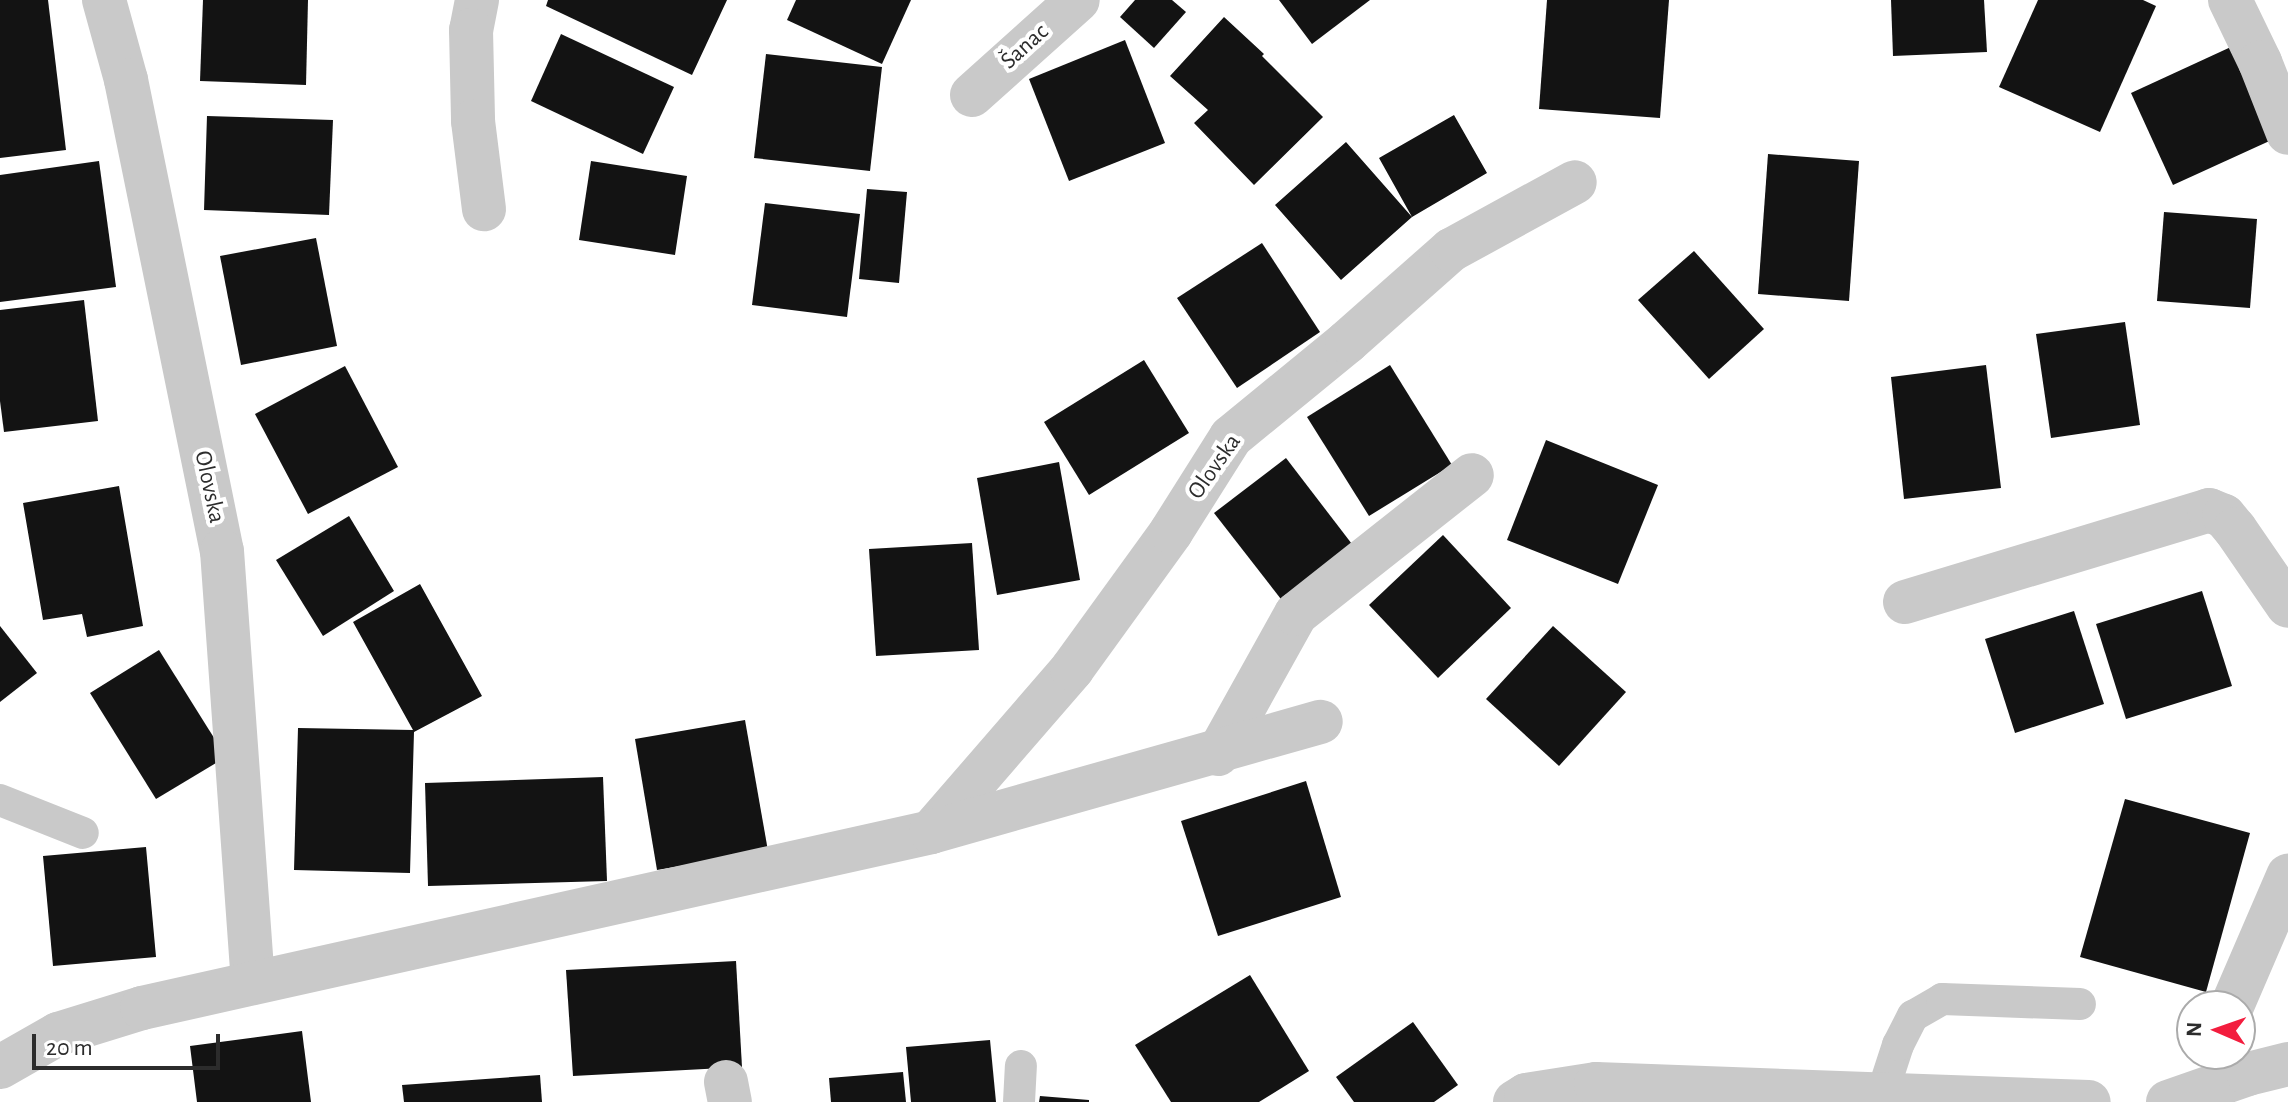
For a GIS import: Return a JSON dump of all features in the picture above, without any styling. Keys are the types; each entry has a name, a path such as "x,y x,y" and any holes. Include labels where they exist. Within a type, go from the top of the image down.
{"street":[{"name":"Olovska","path":"104,0 126,80 222,551 253,983"},
{"path":"477,0 471,30 473,121 484,209"},
{"name":"Šanac","path":"972,95 1078,0"},
{"path":"2230,0 2288,133"},
{"name":"Olovska","path":"931,832 1072,669 1171,532 1231,437 1347,342 1451,250 1575,182"},
{"path":"1218,754 1296,614 1472,475"},
{"path":"1905,602 2209,510 2224,516 2235,529 2288,606"},
{"path":"0,1067 58,1034 142,1008 931,832 1218,754 1321,722"},
{"path":"2239,990 2288,876"},
{"path":"2191,1083 2288,1064"},
{"path":"1515,1102 1526,1095 1596,1084 2089,1102"}],"lane":[{"path":"0,800 83,833"},
{"path":"1882,1094 1898,1045 1913,1016 1942,999 2080,1004"},
{"path":"1019,1102 1021,1066"}],"building":[{"path":"0,0 48,0 66,150 0,158"},
{"path":"203,0 308,0 306,85 200,81"},
{"path":"548,0 727,0 692,75 546,6"},
{"path":"796,0 911,0 882,64 787,20"},
{"path":"1135,0 1172,0 1186,12 1154,48 1120,17"},
{"path":"1279,0 1370,0 1312,44"},
{"path":"1547,0 1669,0 1660,118 1539,109"},
{"path":"1891,0 1984,0 1987,52 1893,56"},
{"path":"2038,0 2143,0 2156,6 2100,132 1999,87"},
{"path":"1224,17 1323,117 1254,185 1194,123 1208,110 1170,76"},
{"path":"561,34 674,87 643,154 531,101"},
{"path":"1125,40 1165,143 1069,181 1029,79"},
{"path":"2233,46 2276,138 2173,185 2131,93"},
{"path":"766,54 882,67 870,171 754,158"},
{"path":"1454,115 1487,173 1412,217 1379,158"},
{"path":"207,116 333,120 329,215 204,210"},
{"path":"1346,142 1412,217 1341,280 1275,205"},
{"path":"1768,154 1859,161 1849,301 1758,294"},
{"path":"99,161 116,287 0,302 0,175"},
{"path":"591,161 687,176 675,255 579,240"},
{"path":"867,189 907,192 899,283 859,279"},
{"path":"765,203 860,214 847,317 752,305"},
{"path":"2164,212 2257,219 2250,308 2157,301"},
{"path":"316,238 337,346 241,365 220,256"},
{"path":"1262,243 1320,332 1237,388 1177,298"},
{"path":"1694,251 1764,329 1709,379 1638,300"},
{"path":"84,300 98,421 4,432 0,401 0,310"},
{"path":"2125,322 2140,425 2051,438 2036,334"},
{"path":"1144,360 1189,433 1089,495 1044,422"},
{"path":"1390,365 1452,465 1369,516 1307,417"},
{"path":"1986,365 2001,488 1904,499 1891,377"},
{"path":"345,366 398,467 308,514 255,414"},
{"path":"1546,440 1658,485 1618,584 1507,540"},
{"path":"1286,458 1355,548 1284,603 1214,513"},
{"path":"1059,462 1080,580 997,595 977,478"},
{"path":"119,486 143,626 87,637 82,614 43,620 23,503"},
{"path":"349,516 394,591 323,636 276,560"},
{"path":"1443,535 1511,608 1438,678 1369,605"},
{"path":"972,543 979,650 876,656 869,549"},
{"path":"420,584 482,696 414,732 410,873 294,870 298,728 413,730 353,622"},
{"path":"2202,591 2232,686 2126,719 2096,624"},
{"path":"2074,611 2104,704 2015,733 1985,639"},
{"path":"0,626 37,673 0,702"},
{"path":"1553,626 1626,692 1559,766 1486,699"},
{"path":"159,650 226,757 156,799 90,693"},
{"path":"745,720 768,851 657,870 635,739"},
{"path":"603,777 607,881 428,886 425,783"},
{"path":"1306,781 1341,897 1218,936 1181,821"},
{"path":"2125,799 2250,833 2207,990 2080,957"},
{"path":"146,847 156,957 53,966 43,856"},
{"path":"736,961 742,1067 573,1076 566,970"},
{"path":"1250,975 1309,1071 1259,1102 1171,1102 1135,1045"},
{"path":"1413,1022 1458,1085 1434,1102 1354,1102 1336,1077"},
{"path":"302,1031 311,1102 197,1102 190,1046"},
{"path":"990,1040 996,1102 911,1102 906,1047"},
{"path":"903,1072 906,1102 831,1102 829,1078"},
{"path":"540,1075 542,1102 404,1102 402,1085"},
{"path":"1040,1096 1089,1100 1089,1102 1039,1102"}]}
